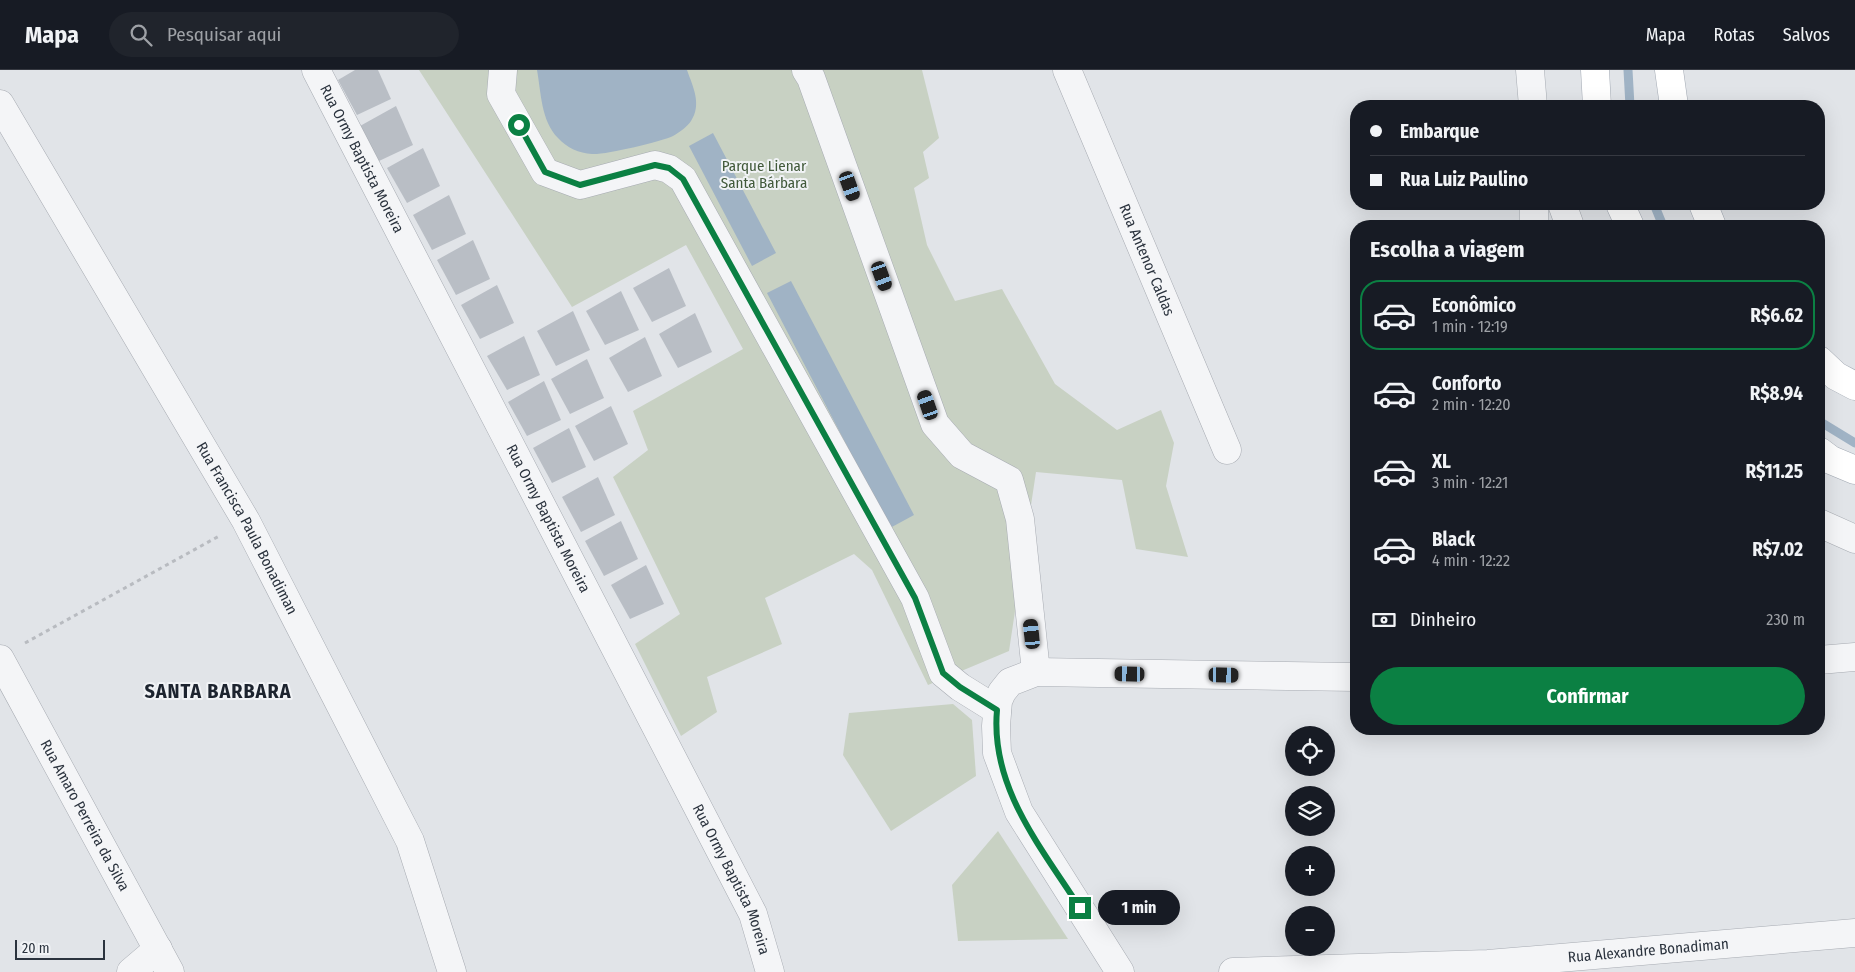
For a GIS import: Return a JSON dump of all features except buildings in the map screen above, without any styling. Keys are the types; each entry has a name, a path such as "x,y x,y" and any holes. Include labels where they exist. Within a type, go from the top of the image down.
{"main road":[{"path":"1595,70 1597,100"},
{"path":"1670,70 1673,100"},
{"path":"1825,366 1836,376 1855,386"},
{"path":"1825,456 1855,470"}],"street":[{"name":"Rua Ormy Baptista Moreira","path":"316,70 753,914 770,972"},
{"path":"503,70 501,94 545,172 580,185 655,165 669,168 683,179 915,598 943,673 960,687 1000,701"},
{"path":"806,70 812,78 935,424 962,455 1009,480 1020,519 1036,672"},
{"name":"Rua Antenor Caldas","path":"1067,70 1227,450"},
{"path":"1530,70 1532,100"},
{"name":"Rua Francisca Paula Bonadiman","path":"0,104 246,521 410,841 452,972"},
{"path":"1825,526 1855,539"},
{"name":"Rua Amaro Perreira da Silva","path":"8,653 164,961"},
{"path":"1120,972 1019,812 997,753 1000,701 1010,682 1036,672 1350,677"},
{"name":"Rua Alexandre Bonadiman","path":"1233,972 1490,968 1855,934"},
{"path":"131,972 164,961"}],"path":[{"path":"8,653 246,521"}],"green space":[{"name":"Parque Lienar Santa Bárbara","path":"419,70 922,70 939,138 923,152 929,178 914,188 927,245 955,301 1002,289 1055,384 1117,430 1161,410 1174,443 1166,486 1188,557 1136,549 1122,480 1036,472 1009,651 928,685 872,570 854,554 765,598 782,644 707,677 717,712 681,736 635,644 680,614 613,477 648,450 633,411 743,349 686,245 572,307"},
{"path":"953,704 972,720 976,776 891,831 843,755 849,713"},
{"path":"998,831 1068,939 958,941 952,885"}],"water":[{"path":"537,70 687,70 694,89 696,108 691,121 681,131 666,139 599,154 582,152 565,145 552,131 545,115"},
{"path":"713,133 776,253 752,266 689,146"},
{"path":"791,281 914,515 890,528 767,293"}],"waterway":[{"path":"1628,70 1630,100"},
{"path":"1656,210 1661,220"},
{"path":"1825,425 1855,443"}],"district":[{"name":"SANTA BARBARA","path":"218,691"}],"route":[{"path":"519,125 545,172 580,185 655,165 669,168 683,179 915,598 943,673 960,687 997,710 997,753 1019,812 1080,908"}]}
